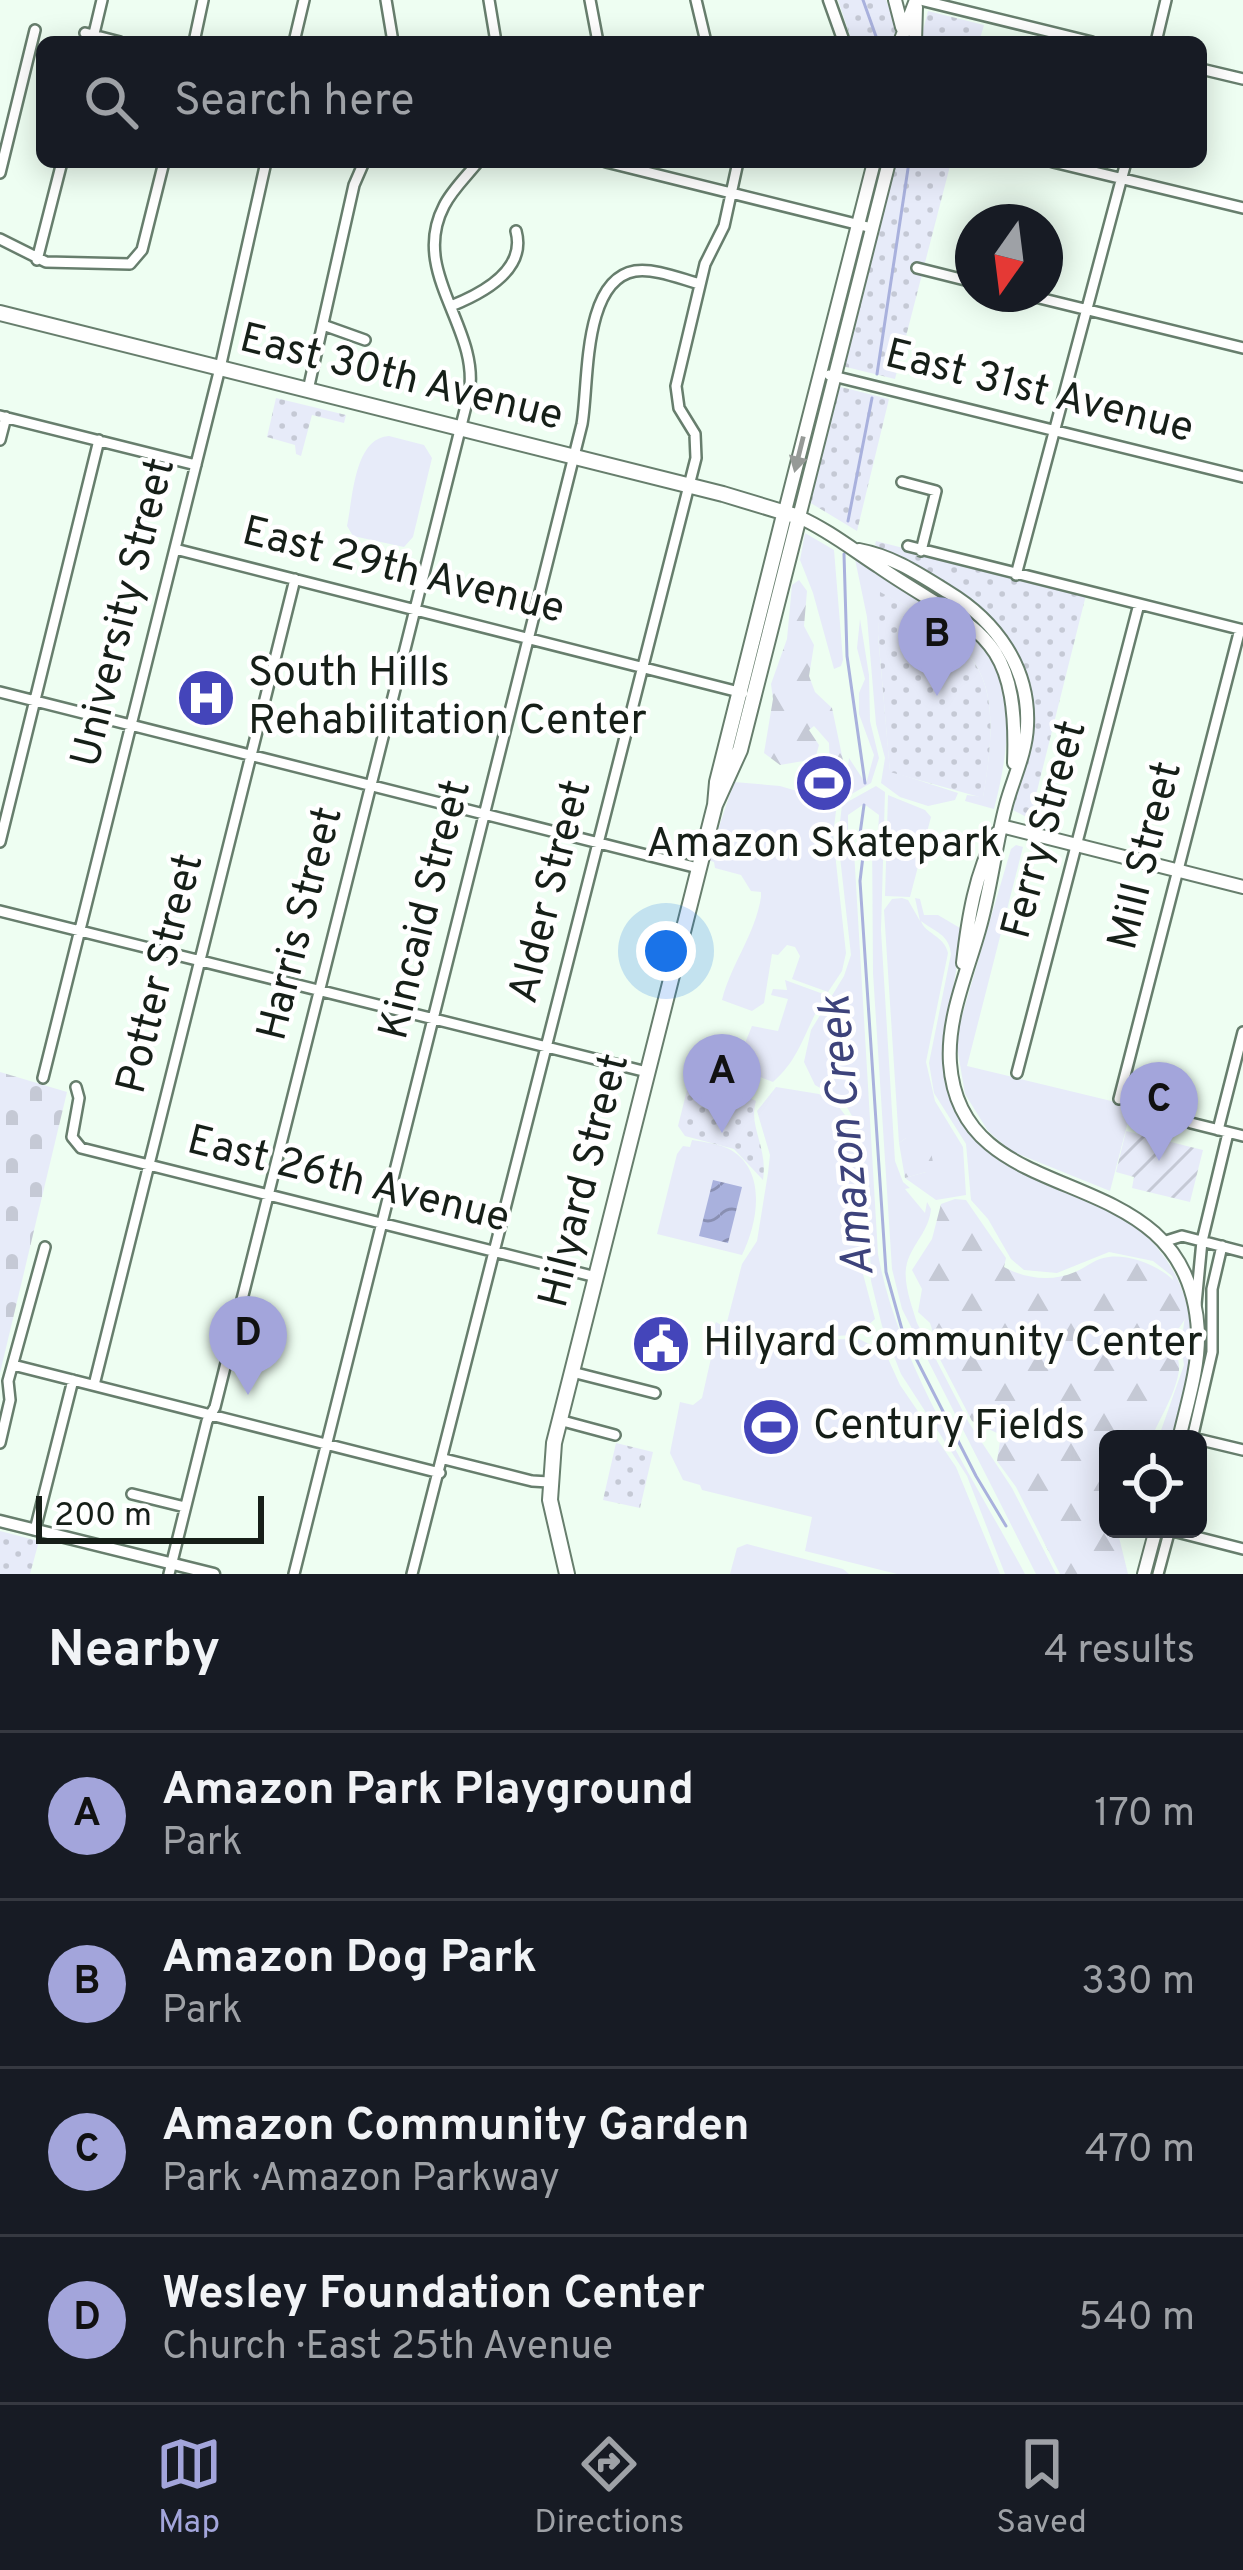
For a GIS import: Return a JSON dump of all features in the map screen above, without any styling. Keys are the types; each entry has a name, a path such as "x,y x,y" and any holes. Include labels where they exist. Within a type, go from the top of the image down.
{"main road":[{"path":"895,0 901,36"},
{"path":"901,36 918,0"},
{"path":"915,36 918,0"},
{"name":"Hilyard Street","path":"792,514 835,376 873,168"},
{"name":"Hilyard Street","path":"567,1574 549,1482 560,1420 715,806 717,782 747,694 792,514 820,372 887,168"},
{"name":"East 30th Avenue","path":"0,313 792,514"},
{"path":"792,514 859,550 965,619 990,644 1002,667 1014,714 1014,777 951,1030 950,1071 962,1108 983,1138 1016,1164 1127,1210 1162,1242 1188,1285 1196,1316 1195,1373 1180,1430"},
{"path":"1001,826 1243,886"},
{"path":"1144,1574 1154,1538"}],"street":[{"path":"90,36 102,0"},
{"path":"195,36 203,0"},
{"path":"295,36 304,0"},
{"path":"386,0 392,36"},
{"path":"489,0 495,36"},
{"path":"590,0 597,36"},
{"path":"696,0 705,36"},
{"path":"829,0 842,36"},
{"path":"918,0 1066,36"},
{"path":"1157,36 1166,0"},
{"path":"0,173 35,31"},
{"path":"1207,70 1243,79"},
{"path":"37,260 60,168"},
{"path":"0,239 37,260 122,265 137,259 162,168"},
{"name":"University Street","path":"44,1078 220,368 265,168"},
{"path":"308,390 361,168"},
{"name":"Harris Street","path":"170,1569 460,428 472,368 470,354 434,260 436,225 453,191 473,168"},
{"path":"630,168 865,226"},
{"name":"Alder Street","path":"412,1574 689,485 698,443 679,408 676,386 700,284 710,250 724,226 737,168"},
{"path":"1077,168 1243,208"},
{"path":"1016,574 1124,168"},
{"path":"451,306 490,288 503,276 518,241 516,231"},
{"path":"917,268 955,278"},
{"name":"Kincaid Street","path":"294,1574 574,457 586,404 593,329 606,289 634,271 700,284"},
{"path":"1063,304 1243,348"},
{"path":"323,325 365,340"},
{"name":"East 31st Avenue","path":"820,372 1243,477"},
{"path":"0,440 3,416 196,465"},
{"path":"0,842 99,440"},
{"path":"902,482 936,491 921,550"},
{"path":"908,546 1241,630"},
{"name":"East 29th Avenue","path":"175,548 747,694"},
{"name":"Potter Street","path":"94,1385 295,579"},
{"name":"Ferry Street","path":"1017,1073 1139,604"},
{"name":"Mill Street","path":"1119,1099 1241,630"},
{"path":"0,692 698,868"},
{"path":"0,910 647,1072"},
{"path":"1196,1316 1202,1241 1243,1032"},
{"name":"East 26th Avenue","path":"76,1087 74,1144 596,1277"},
{"path":"1191,1124 1243,1136"},
{"path":"1162,1242 1176,1236 1243,1252"},
{"path":"1194,1430 1212,1352 1212,1289 1222,1246"},
{"path":"0,1442 10,1400 4,1382 13,1366 45,1247"},
{"path":"13,1366 440,1473"},
{"path":"572,1372 655,1393"},
{"path":"35,1530 73,1380"},
{"path":"560,1420 615,1435"},
{"path":"1207,1442 1243,1450"},
{"path":"444,1459 549,1482"},
{"path":"132,1494 185,1507"},
{"path":"0,1521 170,1569 214,1574"},
{"path":"1158,1574 1168,1538"},
{"path":"1201,1538 1243,1549"}],"green space":[{"path":"838,0 886,0 896,36 850,36"},
{"path":"928,11 984,25 981,36 922,36"},
{"path":"891,168 949,168 895,379 842,366"},
{"path":"837,386 889,399 857,531 809,502"},
{"path":"276,398 346,415 344,423 312,415 301,456 295,445 267,437"},
{"path":"389,436 424,445 432,458 413,537 404,547 353,536 347,526 362,458 377,439"},
{"path":"805,533 834,550 843,660 834,669 800,560"},
{"path":"876,541 1086,595 1030,819 1013,810 1029,745 1016,655 921,571 875,545"},
{"path":"855,559 935,605 986,652 1000,680 1007,715 1005,757 994,809 965,801 967,795 983,797 989,757 991,723 980,671 945,631 881,593 878,635 890,771 958,793 955,800 928,806 900,797 881,783 885,758 876,724 867,617"},
{"path":"799,580 807,591 804,626 814,645 809,676 815,692 832,708 845,771 839,775 830,769 829,743 814,726 809,730 819,745 815,759 780,765 764,753 771,684 787,639 792,585"},
{"path":"880,592 944,631 979,671 991,723 983,798 890,772 878,634"},
{"path":"860,619 870,721 879,758 871,783 848,796 849,758 866,784 874,755 859,714 865,679 857,648"},
{"path":"734,782 780,786 837,803 833,835 846,953 842,971 828,992 792,979 800,956 795,947 787,945 778,955 772,954 764,1003 752,1011 722,1000 761,897 741,875 715,868 708,860"},
{"path":"876,786 885,792 881,930 895,1161 910,1188 905,1189 925,1213 927,1202 931,1209 907,1263 908,1293 917,1323 969,1423 1012,1488 1056,1574 1036,1574 902,1309 892,1269 873,973 872,834 878,834 879,815 864,804 848,815 848,833 853,834 878,1254 888,1296 919,1378 1025,1574 1005,1574 967,1476 901,1374 871,1281 869,1217 852,1116 844,1102 815,1085 804,1062 811,1030 844,976 851,955 838,839 842,805"},
{"path":"888,795 931,817 910,897 885,896"},
{"path":"1016,845 1023,847 967,1066 1132,1106 1110,1191 1011,1151 988,1131 965,1094 957,1047 959,1026"},
{"path":"915,898 920,899 924,915 938,915 960,928 945,1064 948,1087 967,1128 1012,1168 1089,1199 1132,1223 1150,1239 1177,1278 1190,1324 1191,1349 1174,1430 1161,1430 1184,1365 1185,1316 1172,1276 1153,1261 1109,1252 1057,1273 1024,1270 1011,1259 971,1200 966,1144 934,1093 929,1063 950,947 921,921 948,953 926,1062 935,1101 963,1147 966,1195 936,1200 905,1178 926,1172 906,1138 899,1143 884,910 892,899 908,900 920,921"},
{"path":"785,980 826,995 797,1052 773,1082 744,1071 740,1055 752,1026 778,1031 788,999 771,995 773,989 787,990"},
{"path":"0,1072 67,1092 0,1373"},
{"path":"711,1086 756,1101 754,1120 763,1180 734,1149 685,1136 678,1126 687,1090"},
{"path":"776,1087 819,1094 839,1107 850,1122 864,1221 863,1274 875,1319 858,1334 774,1337 727,1322 742,1264 757,1241 768,1173 770,1155 757,1111"},
{"path":"1126,1131 1203,1150 1190,1202 1132,1188 1134,1177 1116,1172"},
{"path":"906,1138 926,1146 933,1165 905,1178 899,1143"},
{"path":"692,1140 731,1150 750,1171 755,1214 742,1255 657,1234 677,1154 683,1146 690,1147"},
{"path":"966,1200 1006,1258 1004,1267 1012,1271 1057,1277 1100,1259 1121,1257 1163,1272 1182,1292 1186,1304 1175,1338 1177,1379 1155,1430 1099,1430 1099,1538 1119,1538 1128,1574 1060,1574 1016,1487 997,1461 1001,1435 972,1421 932,1344 930,1323 918,1312 922,1289 912,1270 932,1239 941,1204"},
{"path":"716,1322 733,1332 777,1340 859,1339 885,1352 900,1385 956,1467 1000,1574 897,1574 805,1551 812,1517 702,1490 683,1480 670,1453 680,1402 693,1405 702,1398 711,1358 707,1350"},
{"path":"616,1443 653,1452 640,1508 603,1500"},
{"path":"0,1531 39,1541 30,1574 0,1574"},
{"path":"747,1544 849,1574 730,1574 737,1548"}],"water":[{"path":"713,1180 742,1187 728,1243 699,1236"}],"waterway":[{"name":"Amazon Creek","path":"863,0 876,36"},
{"name":"Amazon Creek","path":"877,374 908,168"},
{"name":"Amazon Creek","path":"848,521 872,398"},
{"name":"Amazon Creek","path":"844,554 847,656 865,783"},
{"name":"Amazon Creek","path":"864,805 860,881 886,1272 903,1333 1006,1526"}],"place":[{"name":"Amazon Dog Park","path":"937,696"},
{"name":"South Hills Rehabilitation Center","path":"206,698"},
{"name":"Amazon Skatepark","path":"824,783"},
{"name":"Amazon Park Playground","path":"722,1133"},
{"name":"Amazon Community Garden","path":"1159,1161"},
{"name":"Hilyard Community Center","path":"661,1344"},
{"name":"Wesley Foundation Center","path":"248,1395"},
{"name":"Century Fields","path":"771,1427"}]}
